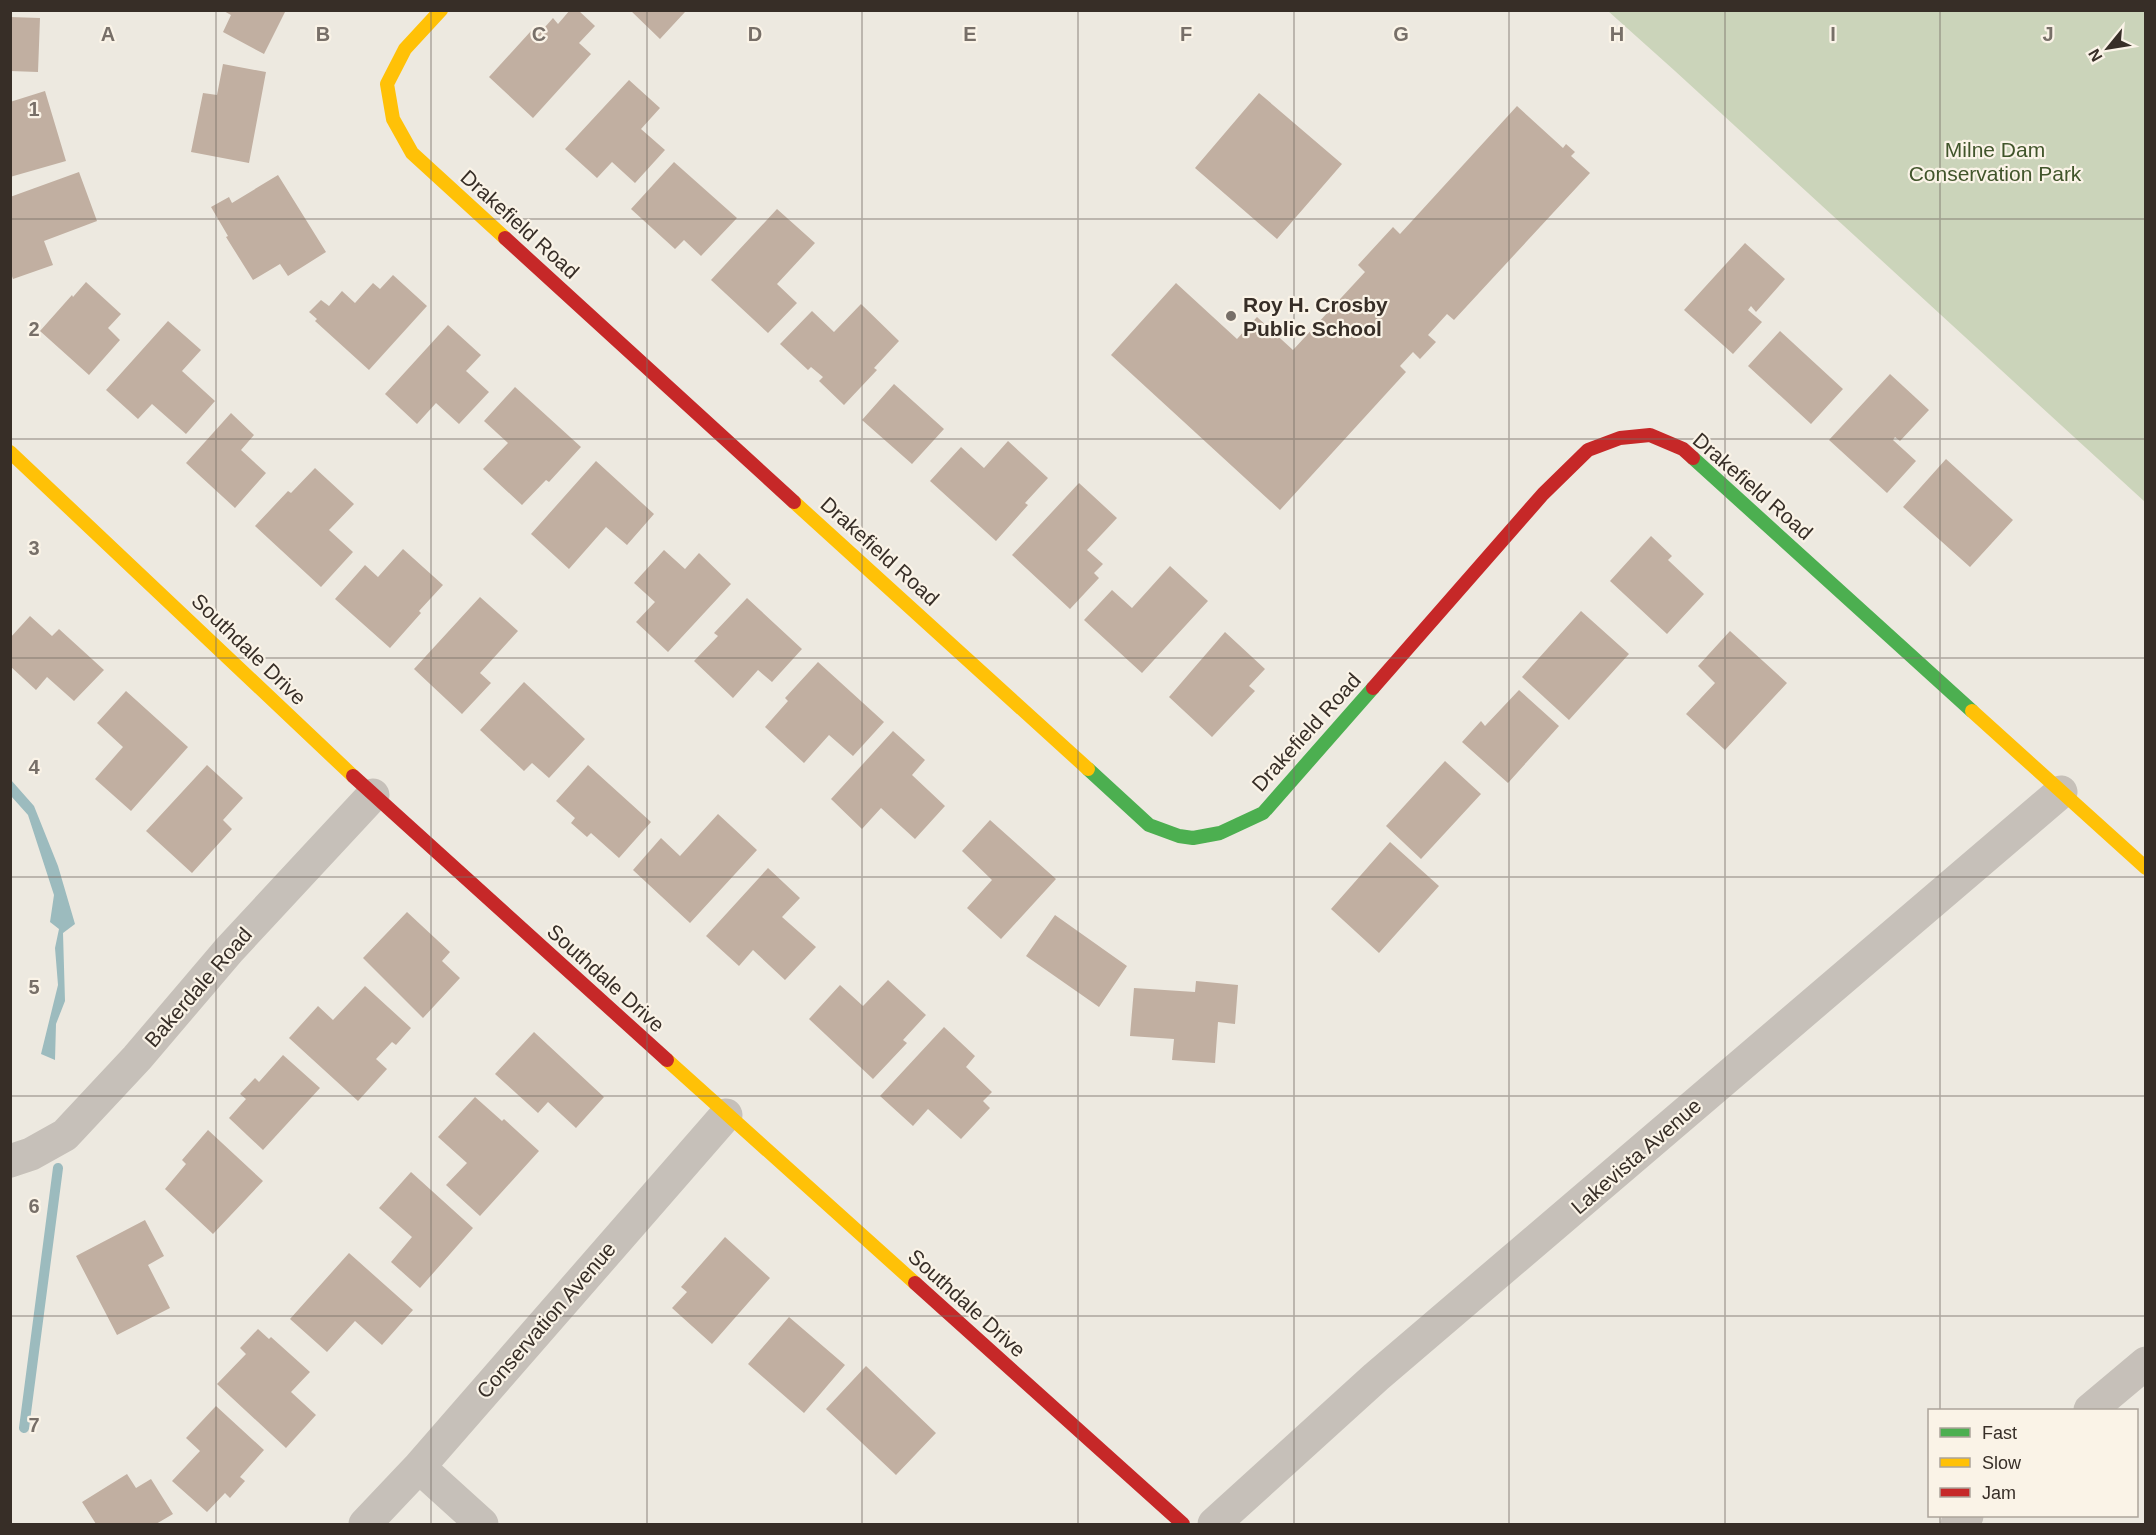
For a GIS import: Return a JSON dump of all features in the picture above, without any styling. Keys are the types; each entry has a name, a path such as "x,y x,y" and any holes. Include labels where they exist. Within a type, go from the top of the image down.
{"street":[{"name":"Drakefield Road","path":"441,10 405,49 387,84 393,119 412,153 1054,740 1149,825 1166,834 1194,838 1206,837 1233,829 1263,813 1550,486 1588,450 1620,438 1650,435 1683,449 2145,868"},
{"name":"Southdale Drive","path":"10,452 372,795 1184,1524"},
{"name":"Lakevista Avenue","path":"1214,1524 1385,1369 2061,792"},
{"name":"Bakerdale Road","path":"10,1161 31,1154 65,1136 137,1058 229,950 372,795"},
{"name":"Conservation Avenue","path":"365,1524 419,1467 726,1114"},
{"path":"2091,1409 2145,1363"},
{"path":"419,1467 482,1524"}],"green space":[{"name":"Milne Dam Conservation Park","path":"1608,11 2145,11 2145,502 1675,71"}],"water":[{"path":"11,780 34,806 58,866 75,924 63,933 65,1001 56,1024 55,1060 41,1054 58,985 55,948 59,929 50,922 54,895 28,815 11,796"}],"building":[{"path":"222,10 286,10 264,54 223,32 231,15"},
{"path":"570,10 578,10 595,26 579,43 591,54 533,118 489,77 531,31 537,36 553,18 558,24"},
{"path":"630,10 683,10 685,12 660,39"},
{"path":"10,17 40,18 38,72 10,71"},
{"path":"223,64 266,72 249,163 191,152 203,93 217,95"},
{"path":"629,80 660,108 641,129 665,150 635,183 612,162 597,178 565,149"},
{"path":"45,91 66,161 10,177 10,102"},
{"path":"1259,93 1342,164 1277,239 1195,168"},
{"path":"1517,106 1563,148 1566,144 1575,152 1571,156 1590,173 1454,320 1447,314 1428,335 1436,342 1420,359 1413,352 1400,366 1406,372 1280,510 1111,355 1176,283 1237,339 1257,317 1293,350 1365,272 1358,265 1393,227 1400,234"},
{"path":"674,162 737,218 701,256 684,240 675,249 631,209"},
{"path":"79,172 97,221 44,241 53,265 13,279 10,271 10,197"},
{"path":"278,175 326,252 288,276 280,264 253,280 226,237 228,236 211,207 229,197 232,203"},
{"path":"777,209 815,243 777,284 797,303 768,333 711,280"},
{"path":"1745,243 1785,279 1756,312 1751,306 1748,310 1762,322 1733,354 1684,310"},
{"path":"393,275 427,306 369,370 315,321 317,319 309,312 321,300 329,306 342,291 355,303 373,283 380,289"},
{"path":"86,282 121,314 108,328 120,340 89,375 40,331"},
{"path":"861,304 899,341 874,368 877,370 844,405 819,381 823,377 811,367 808,370 780,344 812,311 834,332"},
{"path":"168,321 201,350 182,371 215,401 186,434 152,404 138,419 106,390"},
{"path":"448,325 481,355 466,371 489,392 459,424 436,403 417,424 385,394"},
{"path":"1780,331 1843,389 1811,424 1748,366"},
{"path":"1890,374 1929,410 1900,441 1895,437 1893,440 1916,461 1887,493 1829,440"},
{"path":"894,384 944,429 912,464 862,420"},
{"path":"515,387 581,447 549,482 546,480 522,505 483,469 508,443 484,421"},
{"path":"231,413 254,435 241,450 266,473 235,508 186,463"},
{"path":"1008,441 1048,478 1025,503 1028,505 996,541 930,481 961,447 984,468"},
{"path":"1946,459 2013,520 1970,567 1903,507"},
{"path":"596,461 654,514 627,545 606,527 569,569 531,534"},
{"path":"315,468 354,504 329,530 353,552 321,587 255,526 288,491 291,493"},
{"path":"1079,483 1117,518 1087,550 1103,564 1094,573 1099,578 1070,609 1012,555"},
{"path":"1651,536 1672,556 1668,560 1704,594 1667,634 1610,581"},
{"path":"403,549 443,585 390,648 335,599 365,565 378,577"},
{"path":"664,550 685,569 699,553 731,584 668,652 636,622 655,602 634,583"},
{"path":"1170,566 1208,601 1142,673 1084,620 1112,590 1132,608"},
{"path":"480,597 518,631 480,673 491,683 462,714 414,669"},
{"path":"747,598 802,649 772,682 758,670 733,698 694,661 718,636 714,633"},
{"path":"1581,611 1629,654 1569,720 1522,677"},
{"path":"30,616 52,636 59,629 104,670 74,701 47,677 36,690 10,666 10,638"},
{"path":"1730,631 1787,683 1725,750 1686,714 1715,683 1698,666"},
{"path":"1225,632 1265,669 1249,686 1255,691 1212,737 1169,697"},
{"path":"818,662 884,722 853,756 829,735 804,763 765,727 788,701 785,698"},
{"path":"524,682 585,739 549,778 532,763 524,771 480,730"},
{"path":"1519,690 1559,726 1508,783 1462,742 1481,721 1485,726"},
{"path":"126,691 188,747 131,811 95,779 123,747 97,723"},
{"path":"893,731 925,760 912,775 945,806 915,839 881,808 862,829 831,799"},
{"path":"1445,761 1481,794 1421,859 1386,826"},
{"path":"207,765 243,798 223,820 232,829 192,873 146,831"},
{"path":"588,765 651,822 619,858 591,833 587,837 571,823 575,818 556,801"},
{"path":"718,814 757,850 690,923 633,870 661,838 680,856"},
{"path":"990,820 1056,879 1001,939 967,908 992,880 962,851"},
{"path":"1390,842 1439,886 1379,953 1331,909"},
{"path":"768,868 800,898 782,917 816,947 785,980 753,950 739,966 706,936"},
{"path":"407,912 450,952 442,961 460,978 423,1018 363,958"},
{"path":"1055,915 1127,966 1099,1007 1026,956"},
{"path":"888,980 926,1015 903,1040 907,1043 873,1079 809,1019 840,985 863,1006"},
{"path":"1196,981 1238,985 1235,1024 1218,1022 1215,1063 1172,1060 1174,1039 1130,1036 1134,988 1195,992"},
{"path":"365,986 411,1028 396,1045 392,1042 376,1059 387,1069 358,1101 289,1038 318,1006 333,1020"},
{"path":"944,1027 975,1056 966,1067 992,1092 983,1101 990,1108 961,1139 928,1109 913,1126 880,1096"},
{"path":"534,1032 604,1097 576,1128 548,1102 538,1113 495,1074"},
{"path":"283,1055 320,1088 263,1150 229,1118 246,1099 240,1094 255,1078 259,1082"},
{"path":"475,1097 502,1121 504,1119 539,1151 480,1216 446,1185 467,1163 438,1137"},
{"path":"208,1130 263,1181 213,1234 165,1189 186,1164 182,1160"},
{"path":"411,1172 473,1228 420,1288 391,1262 412,1237 379,1208"},
{"path":"145,1220 164,1256 148,1265 170,1308 117,1335 76,1256"},
{"path":"725,1237 770,1278 712,1344 672,1308 687,1292 681,1287"},
{"path":"349,1253 413,1310 382,1345 355,1321 327,1352 290,1319"},
{"path":"789,1317 845,1365 804,1413 748,1364"},
{"path":"258,1329 269,1339 271,1337 310,1372 291,1392 316,1415 286,1448 217,1384 246,1354 240,1348"},
{"path":"866,1366 936,1433 896,1475 826,1409"},
{"path":"216,1406 264,1450 240,1477 245,1481 230,1498 225,1493 207,1512 172,1481 200,1451 186,1438"},
{"path":"127,1474 136,1488 151,1479 173,1514 156,1524 96,1524 82,1502"}],"waterway":[{"path":"24,1428 58,1168"}],"traffic: fast":[{"path":"1693,458 1972,711"},
{"path":"1088,769 1149,825 1179,836 1193,838 1220,833 1263,813 1373,688"}],"traffic: slow":[{"path":"441,10 405,49 387,84 393,119 412,153 505,238"},
{"path":"10,452 353,776"},
{"path":"794,502 1088,769"},
{"path":"1972,711 2146,868"},
{"path":"667,1060 915,1283"}],"traffic: jam":[{"path":"505,238 794,502"},
{"path":"1373,688 1543,494 1588,450 1620,438 1650,435 1683,449 1693,458"},
{"path":"353,776 667,1060"},
{"path":"915,1283 1183,1524"}],"place":[{"name":"Roy H. Crosby Public School","path":"1231,316"}]}
